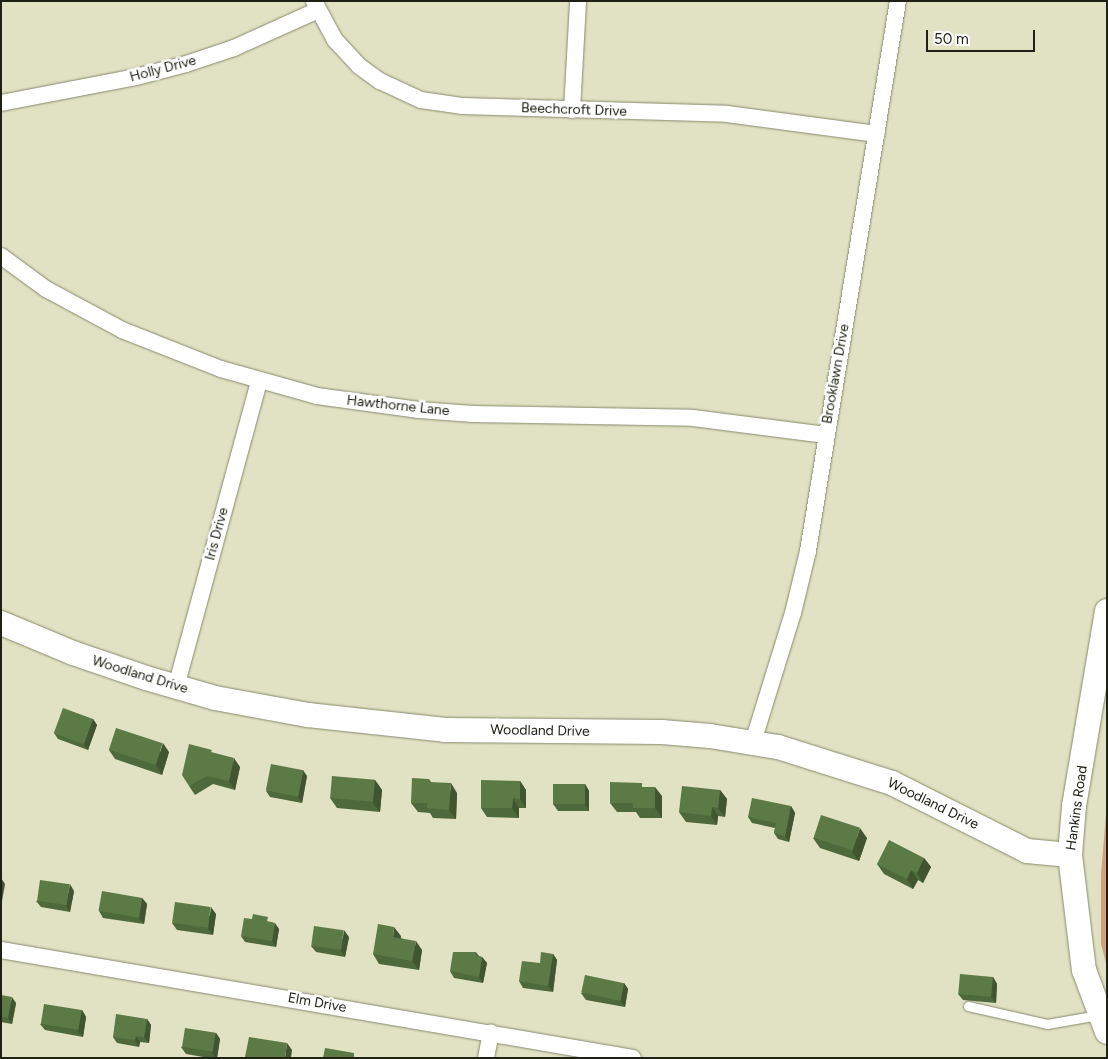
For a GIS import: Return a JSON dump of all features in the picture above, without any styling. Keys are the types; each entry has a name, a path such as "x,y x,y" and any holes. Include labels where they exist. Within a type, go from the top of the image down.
{"street":[{"path":"572,110 578,1"},
{"name":"Brooklawn Drive","path":"753,742 793,613 808,551 898,1"},
{"name":"Beechcroft Drive","path":"316,6 334,40 359,66 400,92 443,105 727,114 877,134"},
{"name":"Holly Drive","path":"1,103 136,77 186,64 242,44 316,6"},
{"name":"Hawthorne Lane","path":"1,256 46,289 122,330 259,381 317,396 419,410 693,418 826,435"},
{"name":"Iris Drive","path":"176,687 259,381"},
{"name":"Hankins Road","path":"1102,1024 1078,936 1070,855 1074,806 1107,611"},
{"name":"Woodland Drive","path":"1,623 73,653 176,687 308,715 408,727 662,732 753,742 815,757 892,783 1027,851 1070,855"},
{"name":"Elm Drive","path":"1,950 491,1032 633,1058"},
{"path":"486,1058 491,1032"}],"lane":[{"path":"968,1006 1047,1024 1102,1024"}],"shaded area":[{"path":"1107,802 1107,967 1101,944 1101,874"}],"building":[{"path":"63,708 93,719 84,744 54,733"},
{"path":"116,728 163,743 155,765 109,750"},
{"path":"189,744 234,758 229,781 207,776 189,786 182,775"},
{"path":"271,764 303,770 298,797 266,791"},
{"path":"332,776 375,780 373,802 330,798"},
{"path":"412,778 429,779 429,782 451,783 449,810 427,808 427,803 411,803"},
{"path":"481,780 520,781 520,799 513,798 512,808 481,808"},
{"path":"610,782 642,783 642,787 655,787 655,808 633,808 633,803 610,803"},
{"path":"553,784 585,784 585,804 553,804"},
{"path":"682,786 720,790 718,808 712,807 711,816 679,812"},
{"path":"752,798 791,806 785,836 774,833 776,823 748,817"},
{"path":"821,815 860,828 853,850 814,838"},
{"path":"889,840 924,858 917,873 911,870 907,879 877,864"},
{"path":"40,880 70,884 67,905 37,901"},
{"path":"102,891 142,898 139,918 99,911"},
{"path":"175,902 211,907 208,928 172,923"},
{"path":"253,914 268,917 267,921 275,923 272,941 241,936 244,918 252,919"},
{"path":"378,924 394,927 393,937 416,941 412,961 373,954"},
{"path":"314,926 344,930 341,950 311,946"},
{"path":"453,952 476,952 476,956 482,957 479,977 450,971"},
{"path":"541,952 553,954 548,986 519,981 522,961 540,963"},
{"path":"960,974 993,977 991,997 958,994"},
{"path":"585,975 624,983 620,1001 581,993"},
{"path":"1,995 12,997 8,1018 1,1017"},
{"path":"44,1004 82,1010 78,1030 41,1024"},
{"path":"116,1014 147,1019 144,1037 136,1036 135,1040 113,1037"},
{"path":"185,1028 216,1033 213,1052 182,1047"},
{"path":"249,1037 287,1043 285,1058 245,1057"},
{"path":"325,1048 354,1053 354,1058 323,1058"}]}
